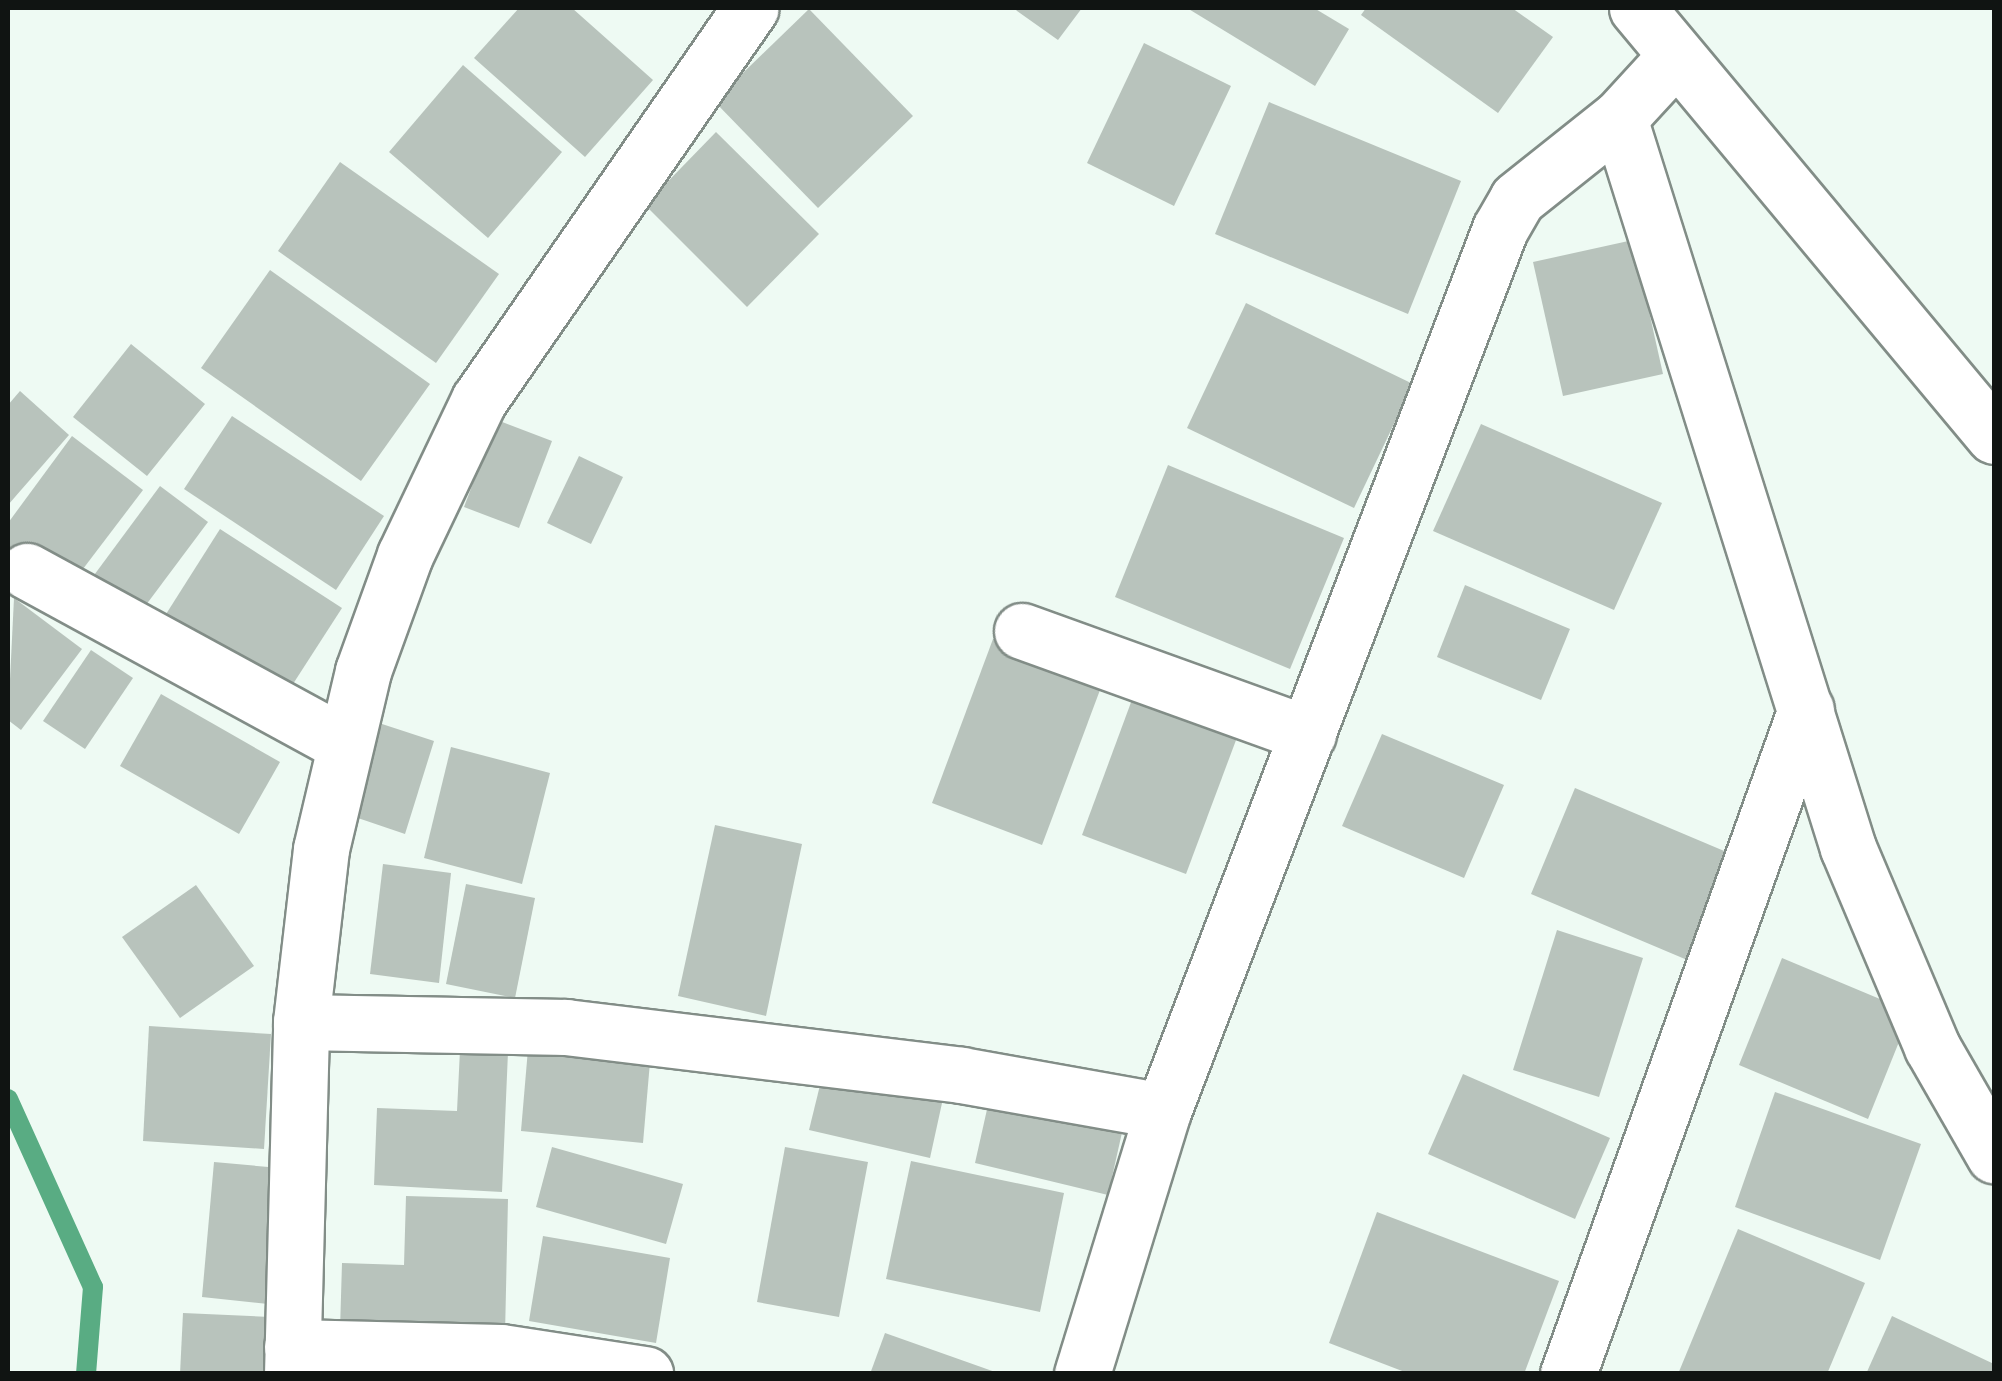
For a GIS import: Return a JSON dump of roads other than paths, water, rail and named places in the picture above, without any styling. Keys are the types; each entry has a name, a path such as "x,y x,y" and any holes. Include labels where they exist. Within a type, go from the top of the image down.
{"street":[{"path":"644,1374 501,1352 292,1360 301,1022 342,743 405,556 479,400 750,8"},
{"path":"1637,8 1994,436"},
{"path":"1082,1374 1164,1111 1500,229 1558,160 1619,118 1675,57"},
{"path":"1619,118 1848,848 1932,1047 1994,1155"},
{"path":"27,571 342,743"},
{"path":"1022,630 1308,734"},
{"path":"1568,1374 1806,709"},
{"path":"301,1022 566,1026 960,1074 1164,1111"}],"waterway":[{"path":"8,1099 93,1287 86,1374"}]}
